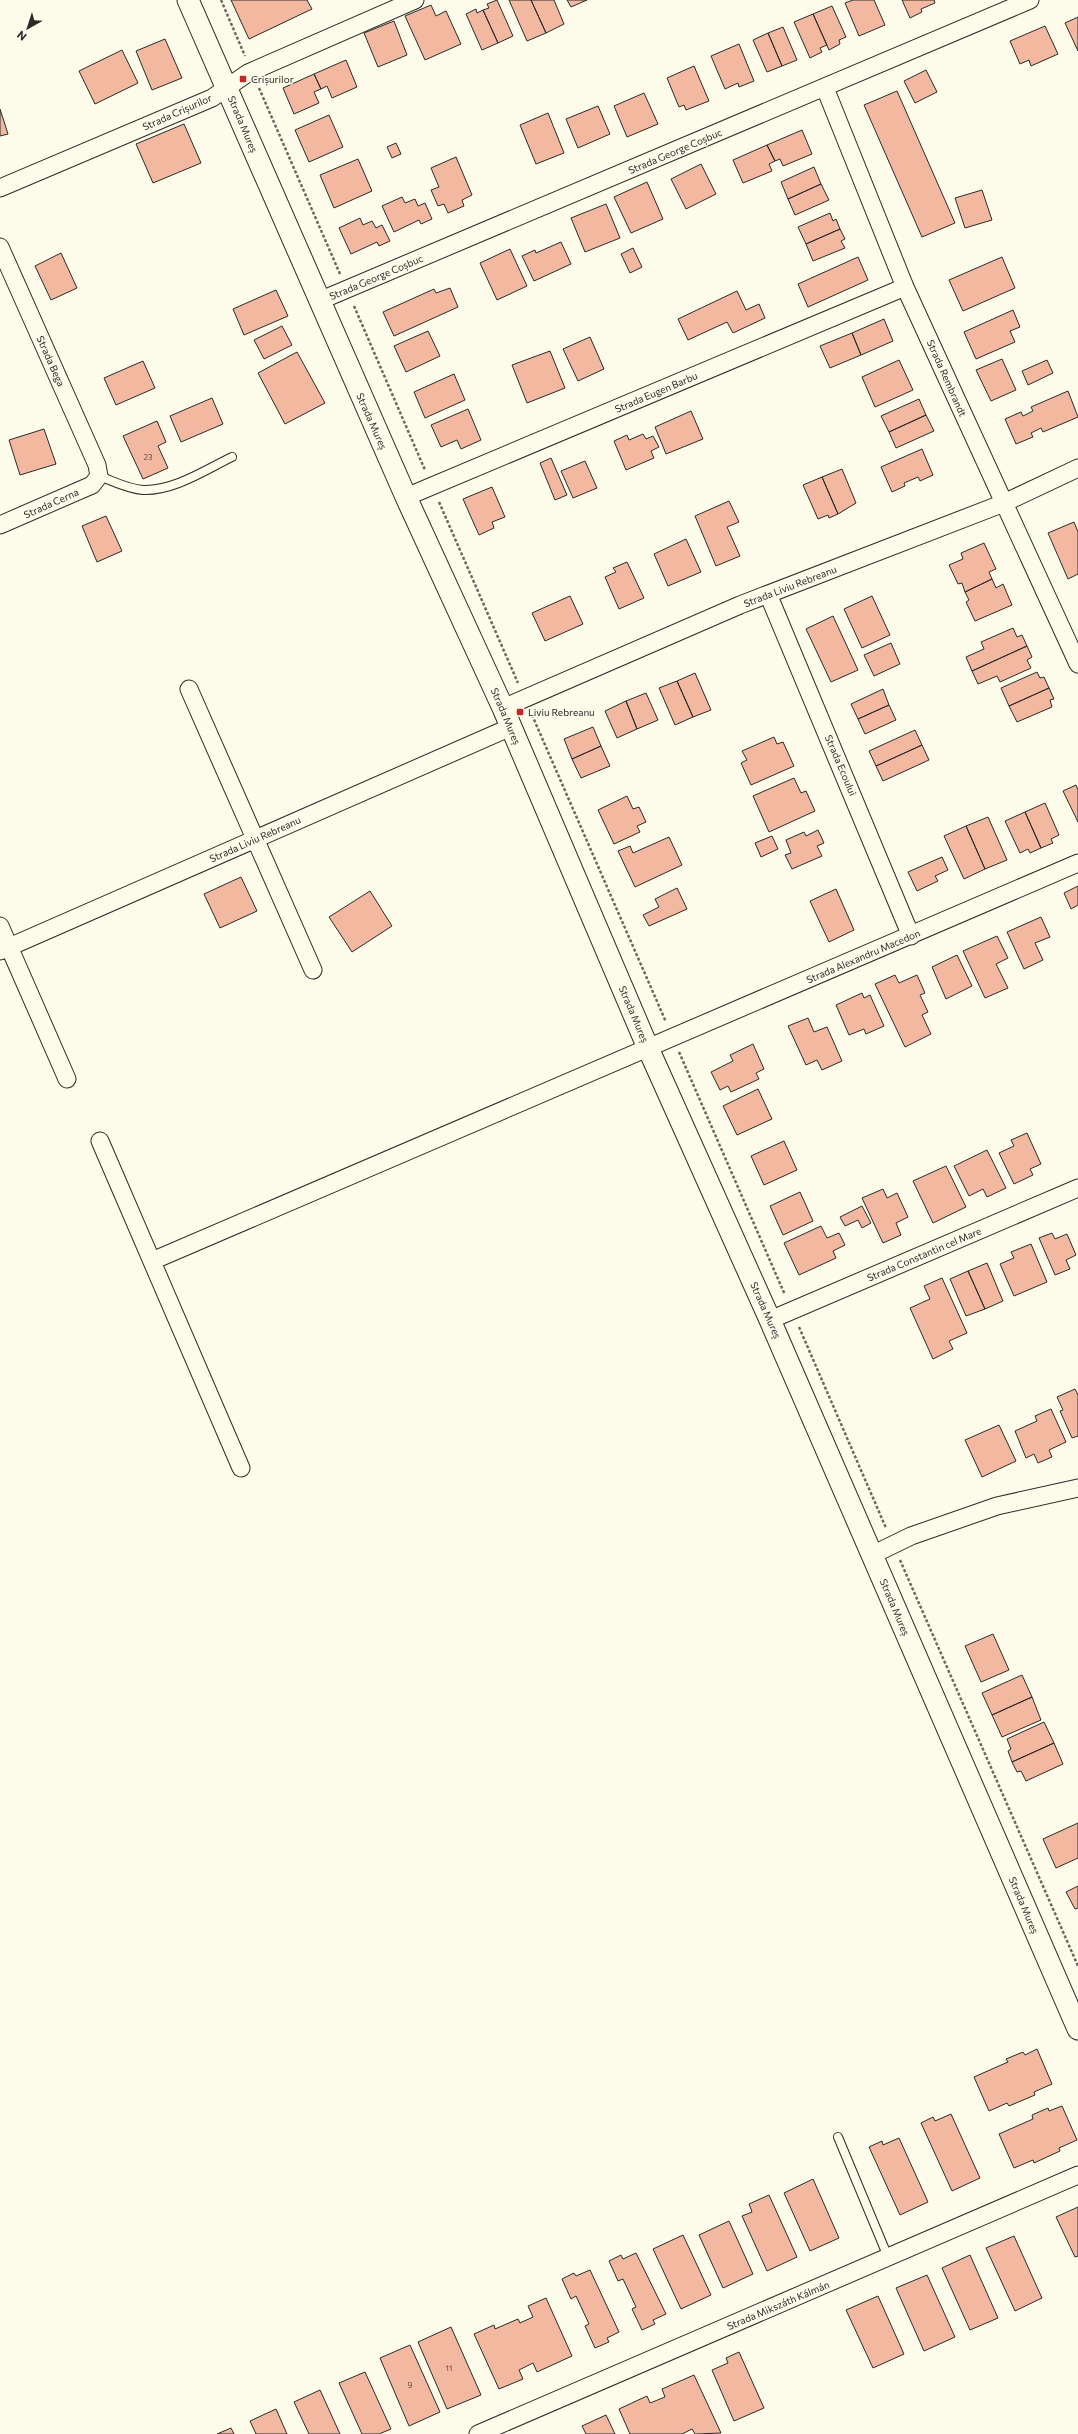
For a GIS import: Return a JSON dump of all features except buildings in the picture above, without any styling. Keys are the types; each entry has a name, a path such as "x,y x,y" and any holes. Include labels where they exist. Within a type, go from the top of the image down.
{"street":[{"name":"Strada Mureș","path":"188,0 406,497 503,708 648,1048 770,1320 1078,2030"},
{"name":"Strada Crișurilor","path":"0,188 212,98 227,86 252,72 415,0"},
{"name":"Strada George Coșbuc","path":"319,301 1030,0"},
{"name":"Strada Rembrandt","path":"825,88 905,287 1078,664"},
{"name":"Strada Bega","path":"0,247 97,465 99,476"},
{"name":"Strada Eugen Barbu","path":"406,497 905,287"},
{"name":"Strada Liviu Rebreanu","path":"503,708 768,594 1004,503 1078,469"},
{"name":"Strada Cerna","path":"0,525 92,485 99,476"},
{"name":"Strada Ecoului","path":"768,594 911,936"},
{"path":"189,689 313,970"},
{"name":"Strada Liviu Rebreanu","path":"5,949 511,728"},
{"name":"Strada Alexandru Macedon","path":"152,1261 1078,863"},
{"path":"0,926 5,949 67,1079"},
{"path":"100,1141 241,1468"},
{"name":"Strada Constantin cel Mare","path":"770,1320 1078,1188"},
{"path":"872,1555 911,1536 997,1506 1035,1499 1078,1488"},
{"name":"Strada Mikszáth Kálmán","path":"478,2434 1078,2175"}],"lane":[{"path":"99,476 142,490 155,489 174,484 232,457"},
{"path":"838,2137 888,2258"}],"path":[{"path":"221,0 893,1545 1078,1966"}],"place":[{"name":"Crișurilor","path":"243,79"},
{"name":"Liviu Rebreanu","path":"520,712"}]}
